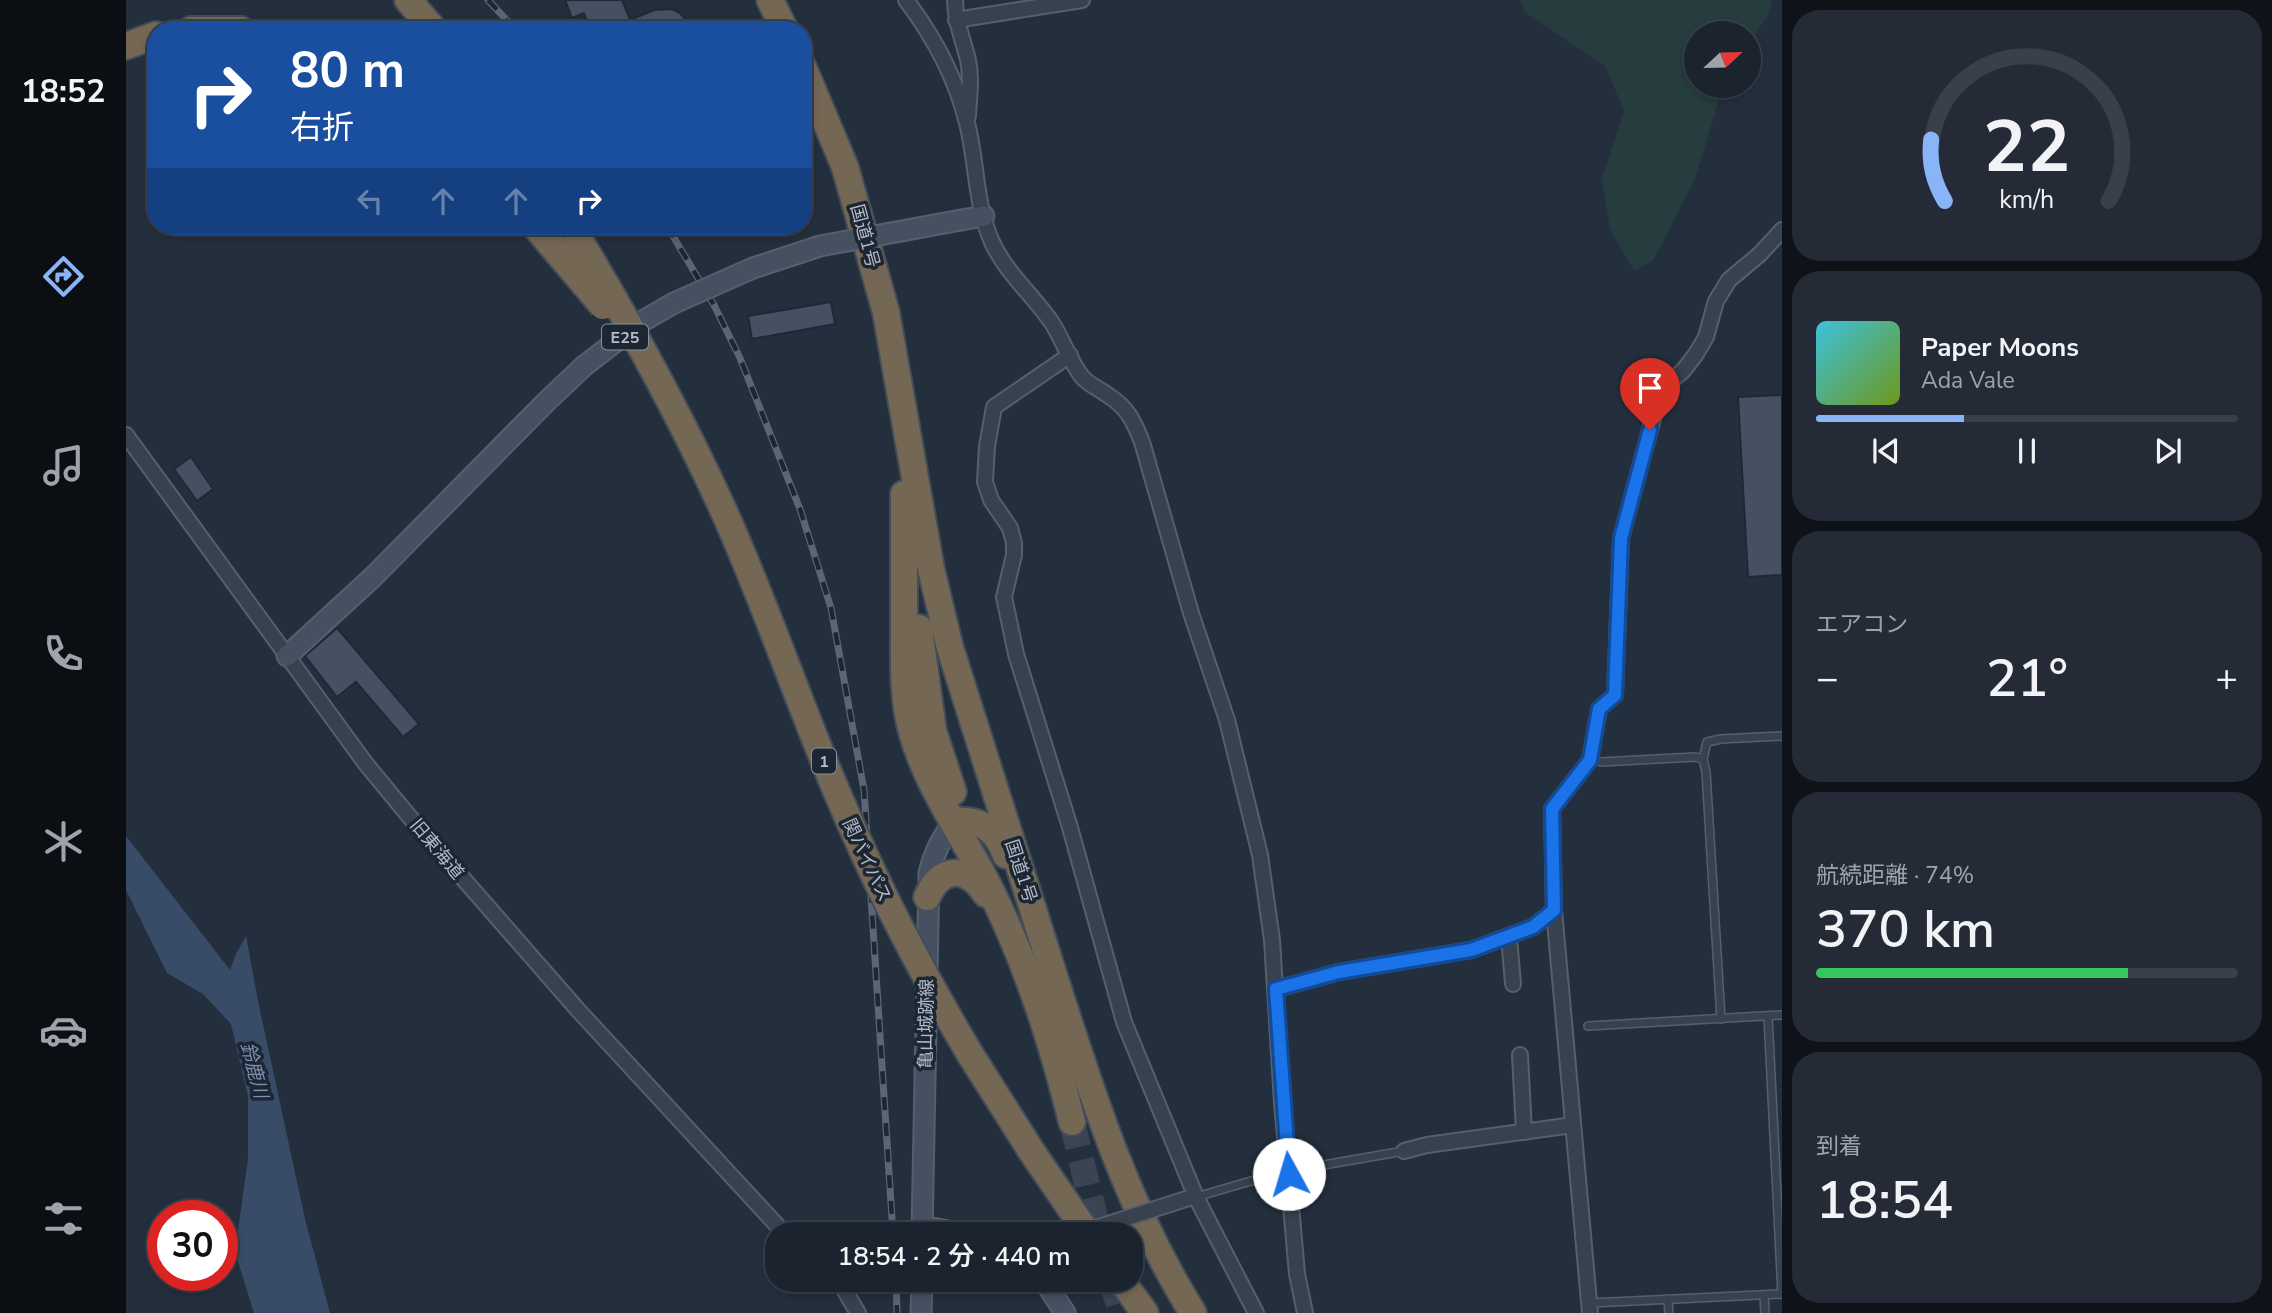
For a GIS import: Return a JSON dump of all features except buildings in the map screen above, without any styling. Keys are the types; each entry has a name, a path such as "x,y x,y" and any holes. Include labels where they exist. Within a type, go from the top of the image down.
{"highway":[{"path":"408,0 426,21"},
{"path":"770,0 780,21"},
{"path":"126,46 147,38"},
{"name":"国道1号","path":"812,88 841,156 860,214 886,312 931,569 950,648 1074,1040 1127,1188 1163,1263 1193,1313"},
{"name":"E25","path":"543,235 599,301 632,346 699,459"},
{"name":"E25","path":"576,235 640,342 699,459"},
{"name":"国道1号","path":"902,412 904,666 907,708 920,755 997,904 1033,989 1053,1048 1072,1122"},
{"name":"関バイパス","path":"699,459 737,545 820,753 902,935 970,1054 1031,1152 1080,1222"},
{"path":"914,478 914,533 922,658 933,731 956,801 954,821 974,822 998,835 1074,1040"},
{"path":"927,897 937,881 945,876 964,873 973,877 988,897 1033,989"},
{"path":"1130,1292 1145,1313"}],"street":[{"path":"906,0 940,52 968,123 984,216 992,242 1022,288 1051,321 1078,372 1132,416 1142,442 1187,600 1227,720 1260,855 1272,940 1297,1274 1305,1313"},
{"path":"955,0 956,20 968,59 968,123"},
{"path":"956,20 1082,0"},
{"path":"287,656 373,577 547,401 584,366 641,321 674,303 753,268 820,246 984,216"},
{"path":"1590,1308 1554,910 1552,809 1590,760 1599,709 1615,695 1621,538 1661,389 1683,370 1701,346 1716,301 1729,280 1760,254 1782,230"},
{"path":"1070,355 994,407 987,446 985,482 991,500 1010,528 1014,543 1014,555 1004,597 1016,654 1069,824 1124,1022 1193,1197 1256,1313"},
{"name":"旧東海道","path":"127,439 366,764 479,899 630,1068 774,1222"},
{"name":"亀山城跡線","path":"922,1222 927,897 933,855 954,821"},
{"path":"1276,989 1339,972 1471,950 1533,927 1554,910"},
{"path":"1509,937 1513,984"},
{"path":"1520,1055 1524,1132"},
{"path":"1404,1151 1427,1145 1573,1125"},
{"path":"1115,1222 1193,1197"},
{"path":"846,1292 858,1313"},
{"path":"921,1313 922,1292"},
{"path":"1051,1292 1065,1313"}],"lane":[{"path":"1721,1019 1703,758 1707,742 1782,736"},
{"path":"1601,762 1703,758"},
{"path":"1590,1308 1668,1299 1782,1294 1768,1016"},
{"path":"1588,1027 1782,1016"},
{"path":"1193,1197 1251,1181 1404,1151"},
{"path":"1764,1295 1765,1313"},
{"path":"1668,1299 1669,1313"}],"green space":[{"path":"1520,0 1772,0 1768,16 1761,25 1761,21 1684,21 1684,98 1719,98 1696,176 1653,261 1634,271 1610,229 1602,179 1624,111 1605,66 1525,12"}],"water":[{"name":"鈴鹿川","path":"126,836 230,970 246,936 305,1219 330,1313 254,1313 238,1262 238,1231 248,1159 248,1096 231,1024 203,994 167,973 126,890"}],"tunnel":[{"path":"1072,1122 1096,1222"},
{"path":"1115,1292 1122,1313"}],"railway":[{"path":"488,0 508,21"},
{"path":"672,235 714,305 740,358 800,509 831,608 864,790 892,1222"},
{"path":"896,1292 897,1313"}],"route":[{"path":"1289,1174 1276,989 1339,972 1471,950 1533,927 1554,910 1552,809 1590,760 1599,709 1615,695 1621,538 1650,430"}]}
